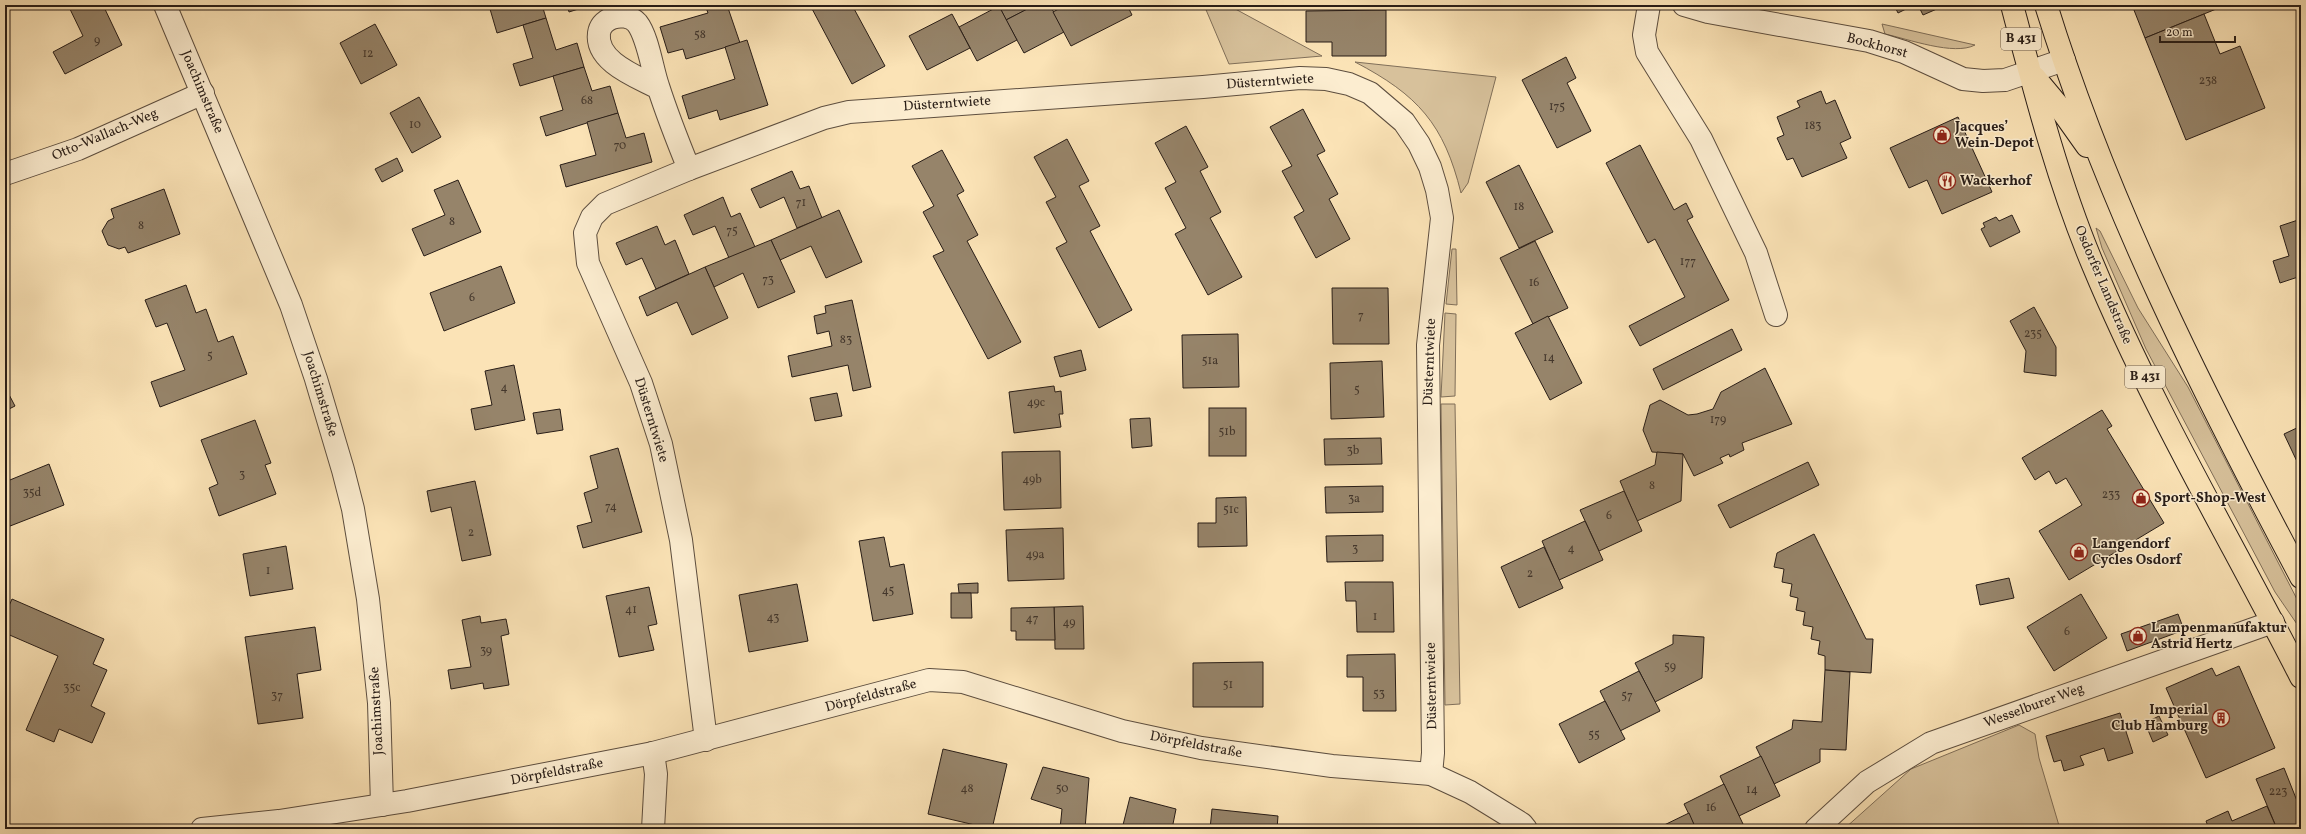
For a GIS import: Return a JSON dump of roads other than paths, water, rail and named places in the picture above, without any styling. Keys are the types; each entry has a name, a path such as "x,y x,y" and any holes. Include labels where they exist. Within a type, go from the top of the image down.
{"main road":[{"name":"Osdorfer Landstraße","path":"2012,5 2030,72 2074,215 2116,319 2165,419 2301,677"},
{"name":"B 431","path":"2046,5 2104,172 2161,299 2217,415 2301,577"},
{"path":"2030,72 2060,108 2104,172"}],"street":[{"name":"Joachimstraße","path":"165,5 291,305 316,379 353,508 368,599 379,703 382,805"},
{"path":"1649,5 1644,35 1647,52 1685,110 1704,146 1756,253 1776,315"},
{"name":"Bockhorst","path":"1684,5 1769,24 1869,41 1904,52 1963,79 1983,81 2005,80 2064,60"},
{"name":"Düsterntwiete","path":"706,740 681,540 661,444 641,383 588,263 585,233 592,217 605,204 689,169 824,118 849,112 874,109 1203,87 1300,78 1326,79 1348,84 1370,93 1404,122 1419,144 1430,166 1437,190 1442,218 1428,345 1433,715 1431,774"},
{"path":"658,88 689,169"},
{"name":"Otto-Wallach-Weg","path":"5,174 78,149 203,93"},
{"name":"Wesselburer Weg","path":"1816,829 1867,782 1931,744 2273,622"},
{"name":"Dörpfeldstraße","path":"202,829 279,821 382,805 653,753 929,680 946,679 963,682 1122,731 1201,748 1332,766 1431,774 1470,792 1522,824 1526,829"},
{"path":"653,753 656,774 653,829"}],"place":[{"name":"Jacques’ Wein-Depot","path":"1942,135"},
{"name":"Wackerhof","path":"1947,181"},
{"name":"Sport-Shop-West","path":"2141,498"},
{"name":"Langendorf Cycles Osdorf","path":"2079,552"},
{"name":"Lampenmanufaktur Astrid Hertz","path":"2138,636"},
{"name":"Imperial Club Hamburg","path":"2221,718"}]}
